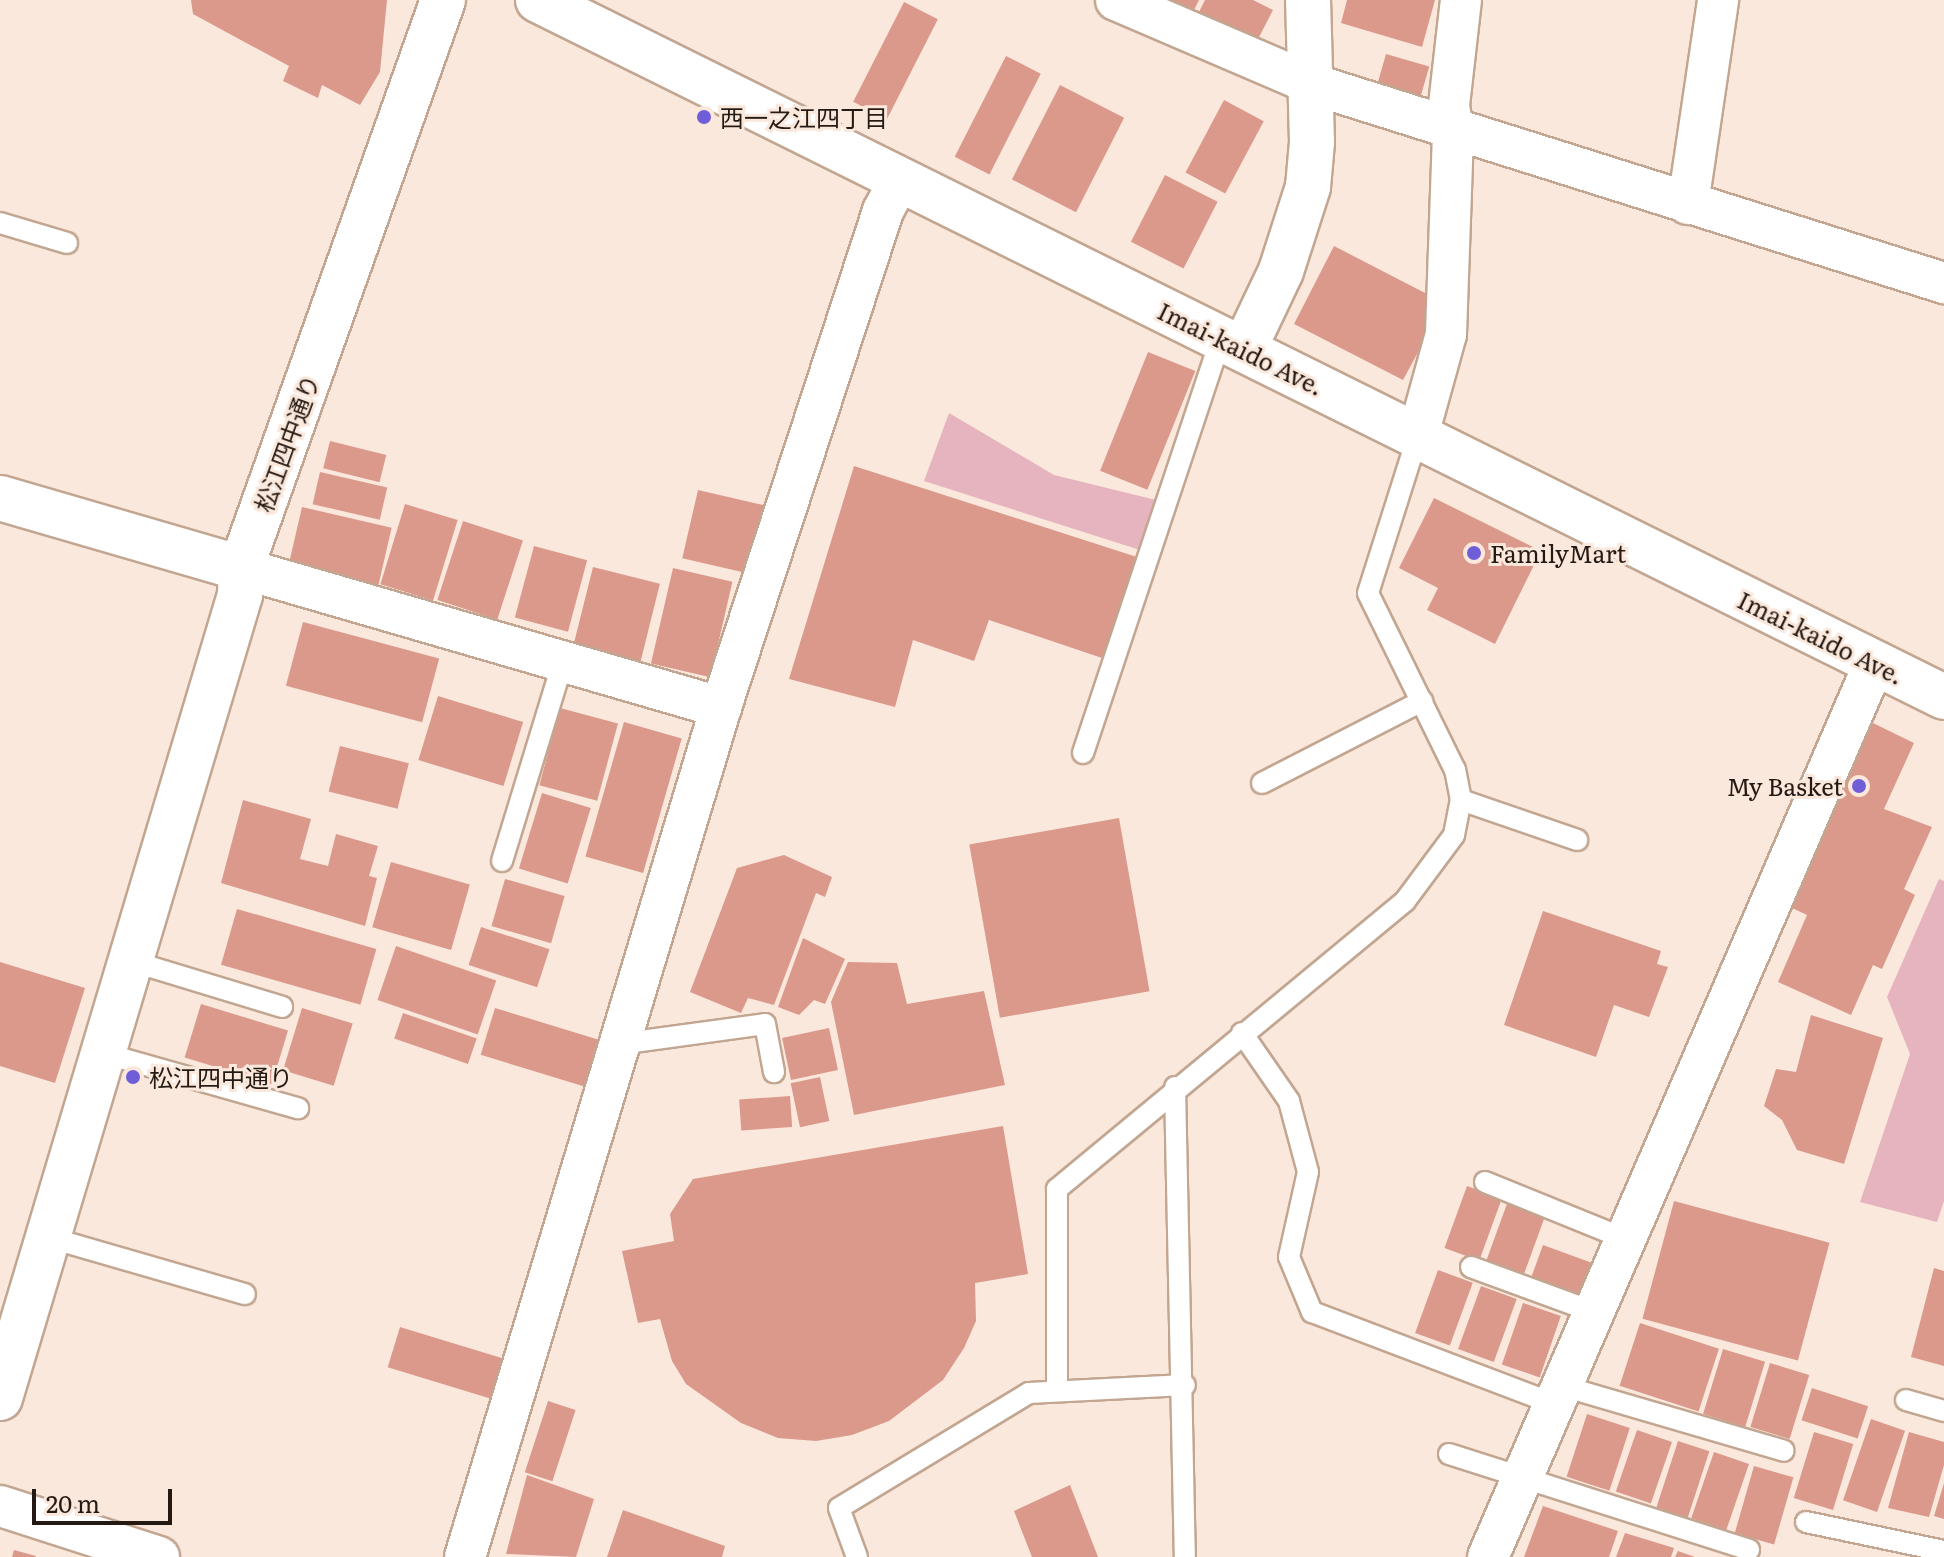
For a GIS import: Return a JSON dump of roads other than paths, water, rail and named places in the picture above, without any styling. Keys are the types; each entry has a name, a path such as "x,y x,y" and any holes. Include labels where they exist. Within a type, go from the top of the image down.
{"street":[{"name":"松江四中通り","path":"0,1398 240,595 241,568 443,0"},
{"name":"Imai-kaido Ave.","path":"538,0 898,183 1233,344 1944,697"},
{"path":"1116,0 1312,84 1453,131 1944,283"},
{"path":"1233,344 1281,271 1308,187 1312,84 1308,0"},
{"path":"1418,435 1446,334 1453,131 1449,105 1461,0"},
{"path":"1688,204 1718,0"},
{"path":"465,1557 721,707 883,211 898,183"},
{"path":"0,498 721,707"},
{"path":"1488,1557 1555,1394 1874,664"},
{"path":"0,1506 159,1557"}],"lane":[{"path":"0,223 67,243"},
{"path":"1083,753 1233,344"},
{"path":"1057,1391 1057,1189 1175,1087 1405,901 1454,835 1461,800 1455,770 1368,593 1418,435"},
{"path":"502,861 563,661"},
{"path":"1262,783 1422,701"},
{"path":"1461,800 1577,840"},
{"path":"131,961 282,1007"},
{"path":"619,1044 765,1024 774,1072"},
{"path":"1242,1033 1289,1101 1308,1172 1289,1257 1312,1312 1555,1394 1784,1451"},
{"path":"103,1053 298,1108"},
{"path":"1175,1087 1185,1385 1185,1557"},
{"path":"1485,1182 1623,1238"},
{"path":"47,1237 245,1294"},
{"path":"1471,1267 1591,1311"},
{"path":"857,1557 839,1508 1029,1393 1185,1385"},
{"path":"1906,1400 1944,1411"},
{"path":"1449,1454 1520,1480 1749,1550"},
{"path":"1806,1522 1944,1551"}],"place":[{"name":"西一之江四丁目","path":"704,117"},
{"name":"FamilyMart","path":"1474,553"},
{"name":"My Basket","path":"1859,786"},
{"name":"松江四中通り","path":"133,1077"}]}
